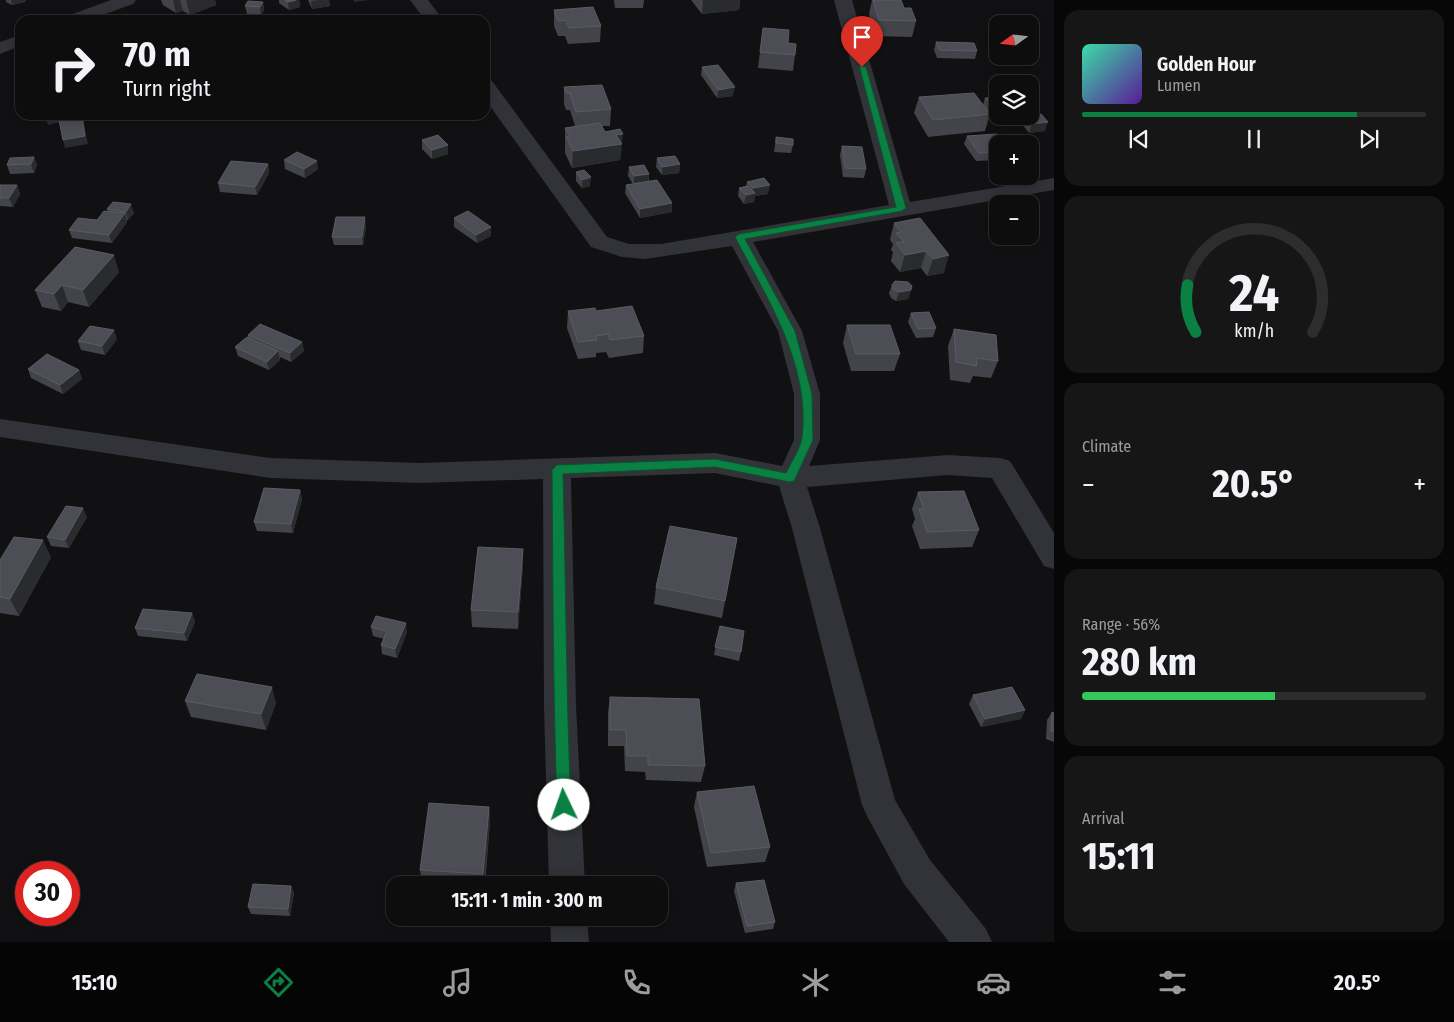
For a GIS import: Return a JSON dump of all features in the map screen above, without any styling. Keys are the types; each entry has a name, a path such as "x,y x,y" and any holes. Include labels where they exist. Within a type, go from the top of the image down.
{"street":[{"path":"86,15 127,0"},
{"path":"419,0 430,15"},
{"path":"843,0 902,208"},
{"path":"0,48 15,42"},
{"path":"490,92 599,242 614,250 637,253 1054,184"},
{"path":"739,237 790,331 807,394 807,440 790,478 808,538 879,805 917,872 973,942"},
{"path":"0,428 270,468 420,473 557,470 715,463 790,478 948,465 1000,468 1054,558"},
{"path":"557,470 560,706 567,876"},
{"path":"569,926 570,942"}],"building":[{"path":"873,0 901,0 904,8 911,8 916,21 879,20"},
{"path":"248,1 263,2 260,7 245,6"},
{"path":"593,7 601,26 569,28 566,20 558,21 554,10"},
{"path":"763,28 789,30 788,43 796,44 795,55 760,52"},
{"path":"936,42 974,43 977,51 939,50"},
{"path":"718,65 735,87 718,90 702,67"},
{"path":"602,85 611,109 576,112 570,93 566,93 564,87"},
{"path":"974,93 989,114 933,120 919,97"},
{"path":"1039,114 1041,114 1048,122 1039,123"},
{"path":"59,120 83,120 85,136 63,140"},
{"path":"600,123 605,132 620,129 623,134 616,135 622,144 573,151 566,137 570,136 565,128"},
{"path":"997,134 998,135 989,135 989,152 979,153 967,136"},
{"path":"438,135 448,145 432,150 422,140"},
{"path":"776,137 793,139 793,145 776,143"},
{"path":"842,146 862,147 866,169 845,168"},
{"path":"297,152 317,161 304,169 284,160"},
{"path":"675,156 680,164 662,167 657,158"},
{"path":"34,157 31,164 7,165 10,158"},
{"path":"231,161 268,164 255,187 218,183"},
{"path":"644,165 649,174 634,176 629,167"},
{"path":"584,170 591,177 582,180 576,172"},
{"path":"764,178 770,185 753,188 747,182"},
{"path":"657,180 672,203 640,209 626,185"},
{"path":"0,185 17,185 9,198 0,198"},
{"path":"748,186 755,193 746,195 739,188"},
{"path":"113,202 131,204 126,212 107,209"},
{"path":"104,211 125,213 109,235 69,230 78,218 97,220"},
{"path":"468,211 491,227 476,235 454,218"},
{"path":"336,217 365,217 362,237 332,237"},
{"path":"920,218 949,255 933,259 926,251 905,255 896,243 904,242 896,233 901,232 894,223"},
{"path":"75,247 114,255 83,290 62,285 54,294 35,290"},
{"path":"895,281 908,282 912,286 911,290 899,292 893,289 892,285"},
{"path":"632,306 644,336 610,340 608,334 596,336 597,340 578,342 568,311 595,308 596,311"},
{"path":"929,312 936,328 918,329 911,313"},
{"path":"260,324 302,342 290,353 248,335"},
{"path":"847,325 890,325 900,354 856,354"},
{"path":"90,326 114,330 102,346 78,341"},
{"path":"954,329 996,335 998,361 976,358 977,366 956,362"},
{"path":"247,337 278,351 267,362 235,347"},
{"path":"47,354 79,370 60,385 28,369"},
{"path":"264,488 300,490 291,524 254,522"},
{"path":"964,491 979,530 927,532 919,509 924,509 918,492"},
{"path":"66,506 83,508 65,540 47,537"},
{"path":"670,526 737,538 725,601 656,587"},
{"path":"14,537 43,540 10,599 0,597 0,560"},
{"path":"478,547 523,549 518,612 471,610"},
{"path":"143,609 192,613 184,633 135,628"},
{"path":"376,616 406,623 395,649 381,645 387,631 371,627"},
{"path":"720,626 744,631 741,652 715,647"},
{"path":"197,674 272,687 261,714 185,701"},
{"path":"1012,687 1025,710 985,719 973,695"},
{"path":"610,697 699,699 705,766 648,765 648,756 627,756 626,730 610,730"},
{"path":"1052,712 1054,713 1054,732 1051,731"},
{"path":"754,786 770,847 711,853 697,792"},
{"path":"429,803 489,807 483,874 420,870"},
{"path":"764,880 775,922 747,926 736,883"},
{"path":"253,884 291,886 288,909 248,907"}],"route":[{"path":"564,805 560,706 557,470 715,463 790,478 807,440 807,394 790,331 739,237 902,208 862,67"}]}
